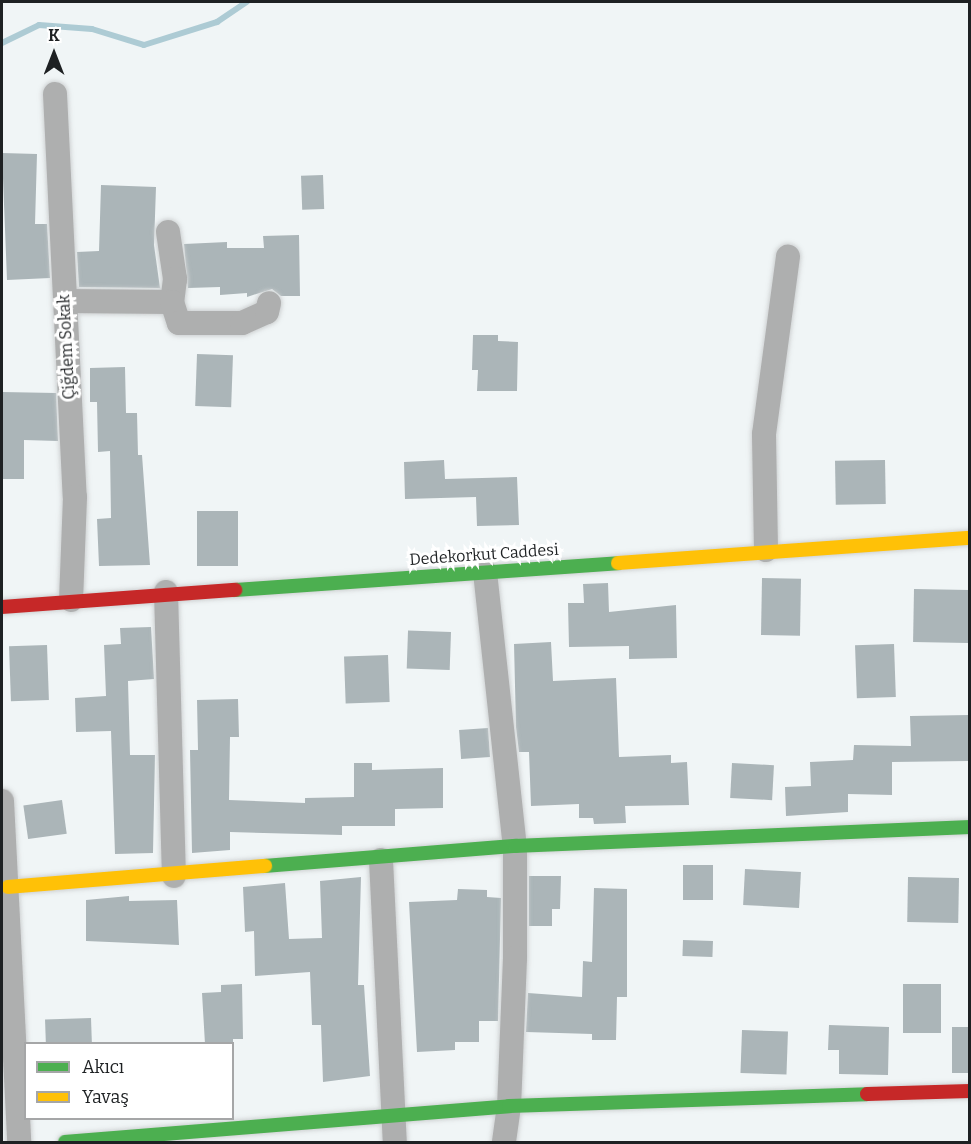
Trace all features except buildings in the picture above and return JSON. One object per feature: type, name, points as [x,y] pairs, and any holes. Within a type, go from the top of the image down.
[{"type":"street","name":"Çiğdem Sokak","points":[[55,94],[75,497],[71,600]]},
{"type":"street","points":[[168,232],[175,279],[172,302],[178,323],[242,323],[267,312],[268,303]]},
{"type":"street","points":[[766,550],[764,434],[788,257]]},
{"type":"street","points":[[65,301],[172,302]]},
{"type":"street","name":"Dedekorkut Caddesi","points":[[2,607],[166,592],[969,538]]},
{"type":"street","points":[[485,572],[515,846],[509,1106],[504,1143]]},
{"type":"street","points":[[166,592],[174,876]]},
{"type":"street","points":[[2,801],[20,1143]]},
{"type":"street","points":[[8,887],[381,860],[515,846],[969,827]]},
{"type":"street","points":[[381,860],[395,1143]]},
{"type":"street","points":[[65,1143],[182,1138],[509,1106],[969,1091]]},
{"type":"waterway","points":[[2,43],[39,25],[92,29],[144,45],[217,22],[247,2]]},
{"type":"traffic: fast","points":[[235,590],[618,563]]},
{"type":"traffic: fast","points":[[265,866],[515,846],[970,827]]},
{"type":"traffic: fast","points":[[65,1142],[509,1106],[867,1094]]},
{"type":"traffic: slow","points":[[618,563],[970,538]]},
{"type":"traffic: slow","points":[[8,887],[265,866]]},
{"type":"traffic: jam","points":[[2,607],[235,590]]},
{"type":"traffic: jam","points":[[867,1094],[970,1091]]}]
